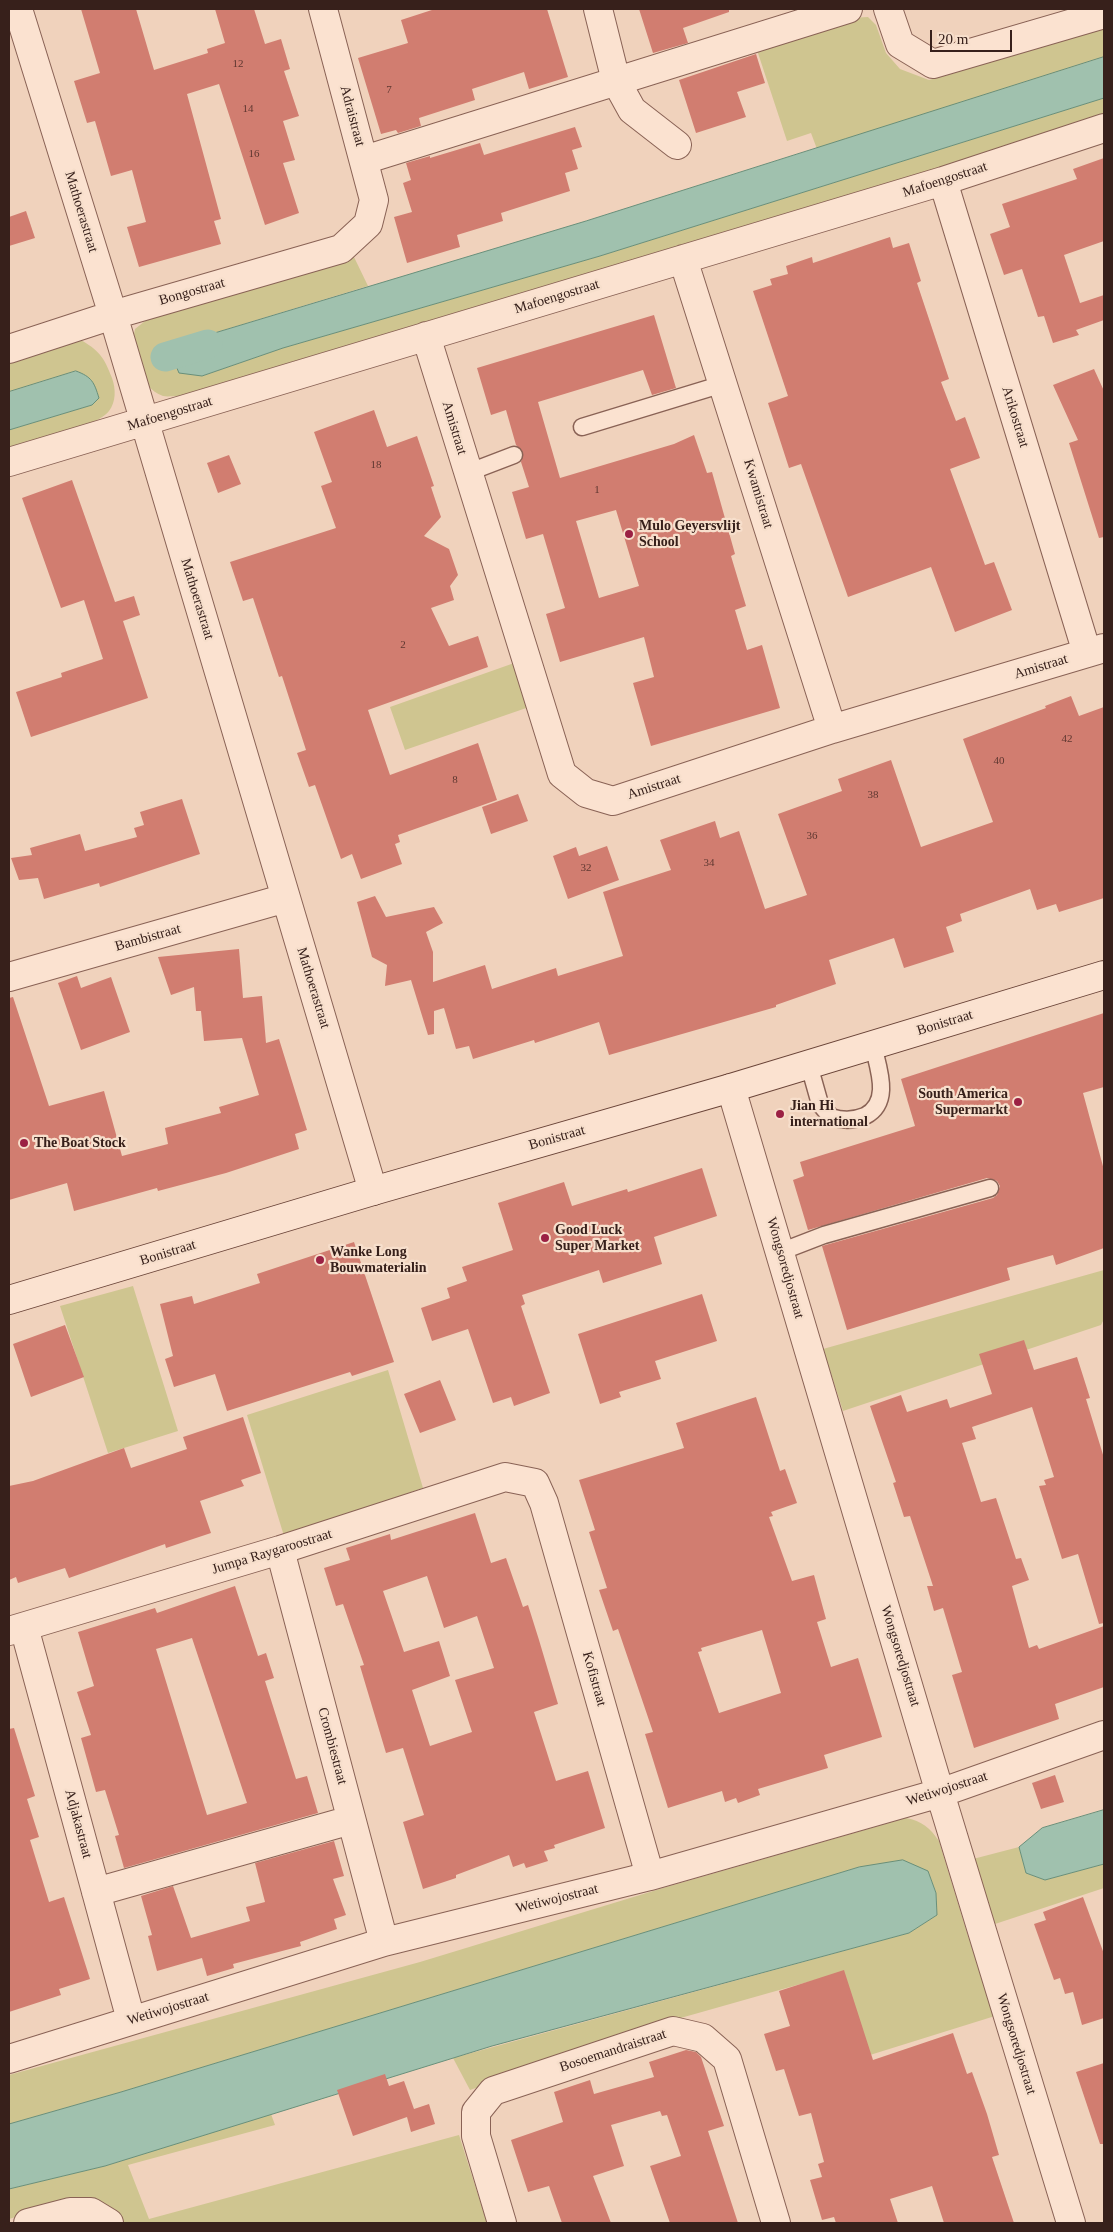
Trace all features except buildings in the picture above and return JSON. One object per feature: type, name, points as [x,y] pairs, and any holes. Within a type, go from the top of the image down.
[{"type":"street","name":"Mathoerastraat","points":[[18,9],[113,315],[373,1191]]},
{"type":"street","name":"Adraistraat","points":[[322,9],[374,200],[368,224]]},
{"type":"street","points":[[598,9],[616,81],[632,110],[677,144]]},
{"type":"street","points":[[364,160],[848,9]]},
{"type":"street","points":[[888,9],[900,44],[932,64],[1104,14]]},
{"type":"street","name":"Mafoengostraat","points":[[9,462],[943,181],[1104,128]]},
{"type":"street","name":"Arikostraat","points":[[943,181],[1096,651]]},
{"type":"street","name":"Bongostraat","points":[[9,349],[113,315],[341,249],[368,224]]},
{"type":"street","name":"Kwamistraat","points":[[684,259],[832,729]]},
{"type":"street","name":"Amistraat","points":[[426,336],[562,774],[586,793],[613,801],[832,729],[1096,651]]},
{"type":"street","name":"Bambistraat","points":[[9,977],[286,898]]},
{"type":"street","name":"Bonistraat","points":[[9,1300],[373,1191],[732,1088],[1104,975]]},
{"type":"street","name":"Wongsoredjostraat","points":[[732,1088],[940,1793],[1071,2223]]},
{"type":"street","name":"Jumpa Raygaroostraat","points":[[16,1629],[280,1550],[506,1477],[535,1483]]},
{"type":"street","name":"Kofistraat","points":[[535,1483],[544,1503],[650,1876]]},
{"type":"street","name":"Crombiestraat","points":[[280,1550],[384,1942]]},
{"type":"street","name":"Adjakastraat","points":[[16,1629],[96,1892],[131,2020]]},
{"type":"street","name":"Wetiwojostraat","points":[[9,2059],[384,1942],[650,1876],[940,1793],[1104,1735]]},
{"type":"street","points":[[96,1892],[351,1820]]},
{"type":"street","name":"Bosoemandraistraat","points":[[502,2223],[476,2136],[476,2112],[493,2091],[673,2031],[703,2038],[727,2059],[776,2223]]},
{"type":"street","points":[[28,2223],[70,2212],[91,2212],[109,2223]]},
{"type":"lane","points":[[582,427],[723,384]]},
{"type":"lane","points":[[467,472],[514,455]]},
{"type":"lane","points":[[809,1065],[820,1104],[831,1117],[850,1120],[863,1117],[877,1106],[882,1096],[873,1045]]},
{"type":"lane","points":[[780,1252],[824,1235],[990,1188]]},
{"type":"shaded area","points":[[868,17],[876,25],[886,53],[900,69],[929,80],[1104,27],[1104,57],[817,149],[811,133],[787,141],[756,47],[851,18]]},
{"type":"shaded area","points":[[1104,57],[1104,98],[600,256],[283,348],[202,376],[179,373],[168,347],[586,221]]},
{"type":"shaded area","points":[[1104,98],[1104,118],[179,396],[163,396],[147,385],[135,357],[135,329],[145,321],[354,257],[368,286],[168,347],[202,376],[283,348],[600,256]]},
{"type":"shaded area","points":[[79,339],[100,355],[112,378],[115,395],[109,411],[102,417],[78,428],[9,449],[9,430],[92,405],[76,371],[9,392],[9,359]]},
{"type":"shaded area","points":[[76,371],[89,378],[94,384],[99,398],[92,405],[9,430],[9,392]]},
{"type":"shaded area","points":[[517,662],[532,706],[405,750],[390,707]]},
{"type":"shaded area","points":[[1104,1270],[1104,1319],[1101,1325],[843,1411],[823,1349]]},
{"type":"shaded area","points":[[133,1286],[178,1431],[108,1453],[60,1306]]},
{"type":"shaded area","points":[[388,1370],[423,1488],[284,1536],[247,1415]]},
{"type":"shaded area","points":[[1104,1810],[1104,1864],[1045,1880],[1026,1873],[1019,1847],[1042,1828]]},
{"type":"shaded area","points":[[906,1818],[917,1821],[925,1826],[939,1841],[995,2016],[870,2055],[843,1972],[670,2021],[470,2090],[453,2058],[909,1933],[937,1915],[936,1893],[928,1871],[859,1867],[121,2092],[9,2124],[9,2075],[420,1962],[663,1888]]},
{"type":"shaded area","points":[[1019,1847],[1026,1873],[1045,1880],[1104,1864],[1104,1888],[995,1924],[973,1859]]},
{"type":"shaded area","points":[[903,1860],[928,1871],[936,1893],[937,1915],[909,1933],[492,2046],[105,2166],[9,2189],[9,2124],[121,2092],[859,1867]]},
{"type":"shaded area","points":[[271,2114],[275,2125],[128,2165],[149,2219],[459,2135],[487,2223],[120,2223],[66,2202],[9,2219],[9,2189],[105,2166]]},
{"type":"waterway","points":[[165,357],[208,344]]},
{"type":"place","name":"Mulo Geyersvlijt School","points":[[629,534]]},
{"type":"place","name":"South America Supermarkt","points":[[1018,1102]]},
{"type":"place","name":"Jian Hi international","points":[[780,1114]]},
{"type":"place","name":"The Boat Stock","points":[[24,1143]]},
{"type":"place","name":"Good Luck Super Market","points":[[545,1238]]},
{"type":"place","name":"Wanke Long Bouwmaterialin","points":[[320,1260]]}]
